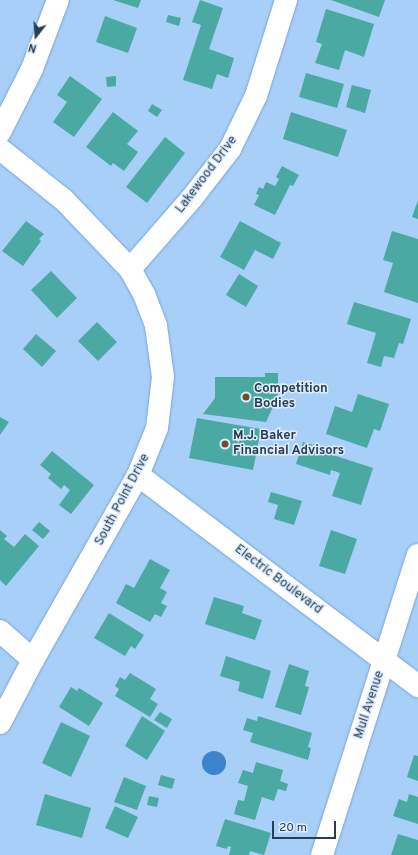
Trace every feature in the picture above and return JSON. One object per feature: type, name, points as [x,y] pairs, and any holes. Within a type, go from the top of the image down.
[{"type":"street","points":[[0,132],[32,69],[58,0]]},
{"type":"street","name":"Lakewood Drive","points":[[130,269],[192,198],[230,149],[256,96],[286,0]]},
{"type":"street","name":"South Point Drive","points":[[0,149],[64,200],[130,269],[144,294],[156,326],[163,377],[157,428],[138,475],[33,660],[0,724]]},
{"type":"street","name":"Electric Boulevard","points":[[138,475],[418,686]]},
{"type":"street","name":"Mull Avenue","points":[[322,855],[418,555]]},
{"type":"street","points":[[0,631],[33,660]]},
{"type":"water","points":[[214,751],[222,755],[226,763],[222,771],[214,775],[206,771],[202,763],[206,755]]},
{"type":"building","points":[[113,0],[141,0],[138,8]]},
{"type":"building","points":[[200,0],[223,8],[209,49],[234,58],[228,78],[217,74],[212,89],[183,80],[201,25],[192,22]]},
{"type":"building","points":[[331,0],[385,0],[379,17]]},
{"type":"building","points":[[326,9],[374,24],[364,57],[345,50],[339,70],[315,63],[322,44],[316,42]]},
{"type":"building","points":[[168,15],[181,18],[179,26],[166,22]]},
{"type":"building","points":[[105,16],[137,28],[128,53],[96,42]]},
{"type":"building","points":[[306,73],[344,84],[337,108],[299,97]]},
{"type":"building","points":[[70,76],[102,99],[74,137],[53,122],[67,102],[57,95]]},
{"type":"building","points":[[116,76],[116,86],[107,87],[106,77]]},
{"type":"building","points":[[352,85],[371,90],[365,113],[346,107]]},
{"type":"building","points":[[152,104],[162,110],[157,117],[148,111]]},
{"type":"building","points":[[113,112],[138,131],[127,144],[138,152],[124,171],[113,163],[111,166],[86,147]]},
{"type":"building","points":[[291,112],[347,130],[338,157],[283,139]]},
{"type":"building","points":[[165,137],[185,153],[147,203],[126,187]]},
{"type":"building","points":[[282,166],[299,175],[293,186],[290,185],[275,215],[254,205],[259,195],[256,194],[259,187],[263,189],[266,182],[275,186],[279,179],[276,177]]},
{"type":"building","points":[[418,200],[418,219],[412,217]]},
{"type":"building","points":[[26,221],[44,234],[39,239],[41,241],[23,266],[2,251]]},
{"type":"building","points":[[240,221],[281,243],[273,259],[255,250],[244,270],[220,257]]},
{"type":"building","points":[[392,231],[418,239],[418,303],[384,292],[393,263],[383,260]]},
{"type":"building","points":[[51,271],[77,298],[57,318],[31,290]]},
{"type":"building","points":[[239,274],[258,286],[246,307],[226,295]]},
{"type":"building","points":[[354,302],[411,319],[403,344],[399,343],[394,358],[384,356],[381,367],[367,363],[376,333],[347,324]]},
{"type":"building","points":[[97,322],[117,342],[98,361],[78,341]]},
{"type":"building","points":[[36,334],[56,351],[42,367],[23,349]]},
{"type":"building","name":"Competition Bodies","points":[[265,373],[278,373],[278,396],[266,422],[203,414],[215,398],[215,377],[265,377]]},
{"type":"building","points":[[358,394],[389,404],[380,431],[374,429],[367,448],[326,434],[335,406],[352,412]]},
{"type":"building","points":[[0,417],[9,422],[0,435]]},
{"type":"building","name":"M.J. Baker Financial Advisors","points":[[197,418],[261,429],[253,470],[189,458]]},
{"type":"building","points":[[303,442],[337,452],[336,456],[373,468],[361,505],[332,496],[340,473],[331,470],[330,475],[296,464]]},
{"type":"building","points":[[52,451],[94,485],[71,514],[59,505],[70,490],[64,485],[61,489],[48,478],[51,474],[40,465]]},
{"type":"building","points":[[271,492],[302,501],[294,525],[274,519],[278,505],[268,502]]},
{"type":"building","points":[[39,522],[50,531],[43,539],[32,530]]},
{"type":"building","points":[[0,530],[7,536],[4,539],[14,547],[25,534],[39,546],[6,586],[0,580]]},
{"type":"building","points":[[331,530],[357,539],[345,574],[319,566]]},
{"type":"building","points":[[150,559],[170,570],[160,588],[167,592],[161,603],[167,606],[161,617],[155,614],[150,622],[116,603],[126,584],[134,588]]},
{"type":"building","points":[[214,597],[244,606],[242,613],[262,620],[255,640],[205,624]]},
{"type":"building","points":[[109,613],[144,635],[135,649],[131,646],[125,656],[94,638]]},
{"type":"building","points":[[226,656],[271,671],[263,699],[238,691],[240,682],[220,676]]},
{"type":"building","points":[[289,664],[309,671],[305,686],[309,687],[301,715],[275,707]]},
{"type":"building","points":[[130,673],[156,689],[150,699],[158,704],[150,717],[115,696],[119,689],[115,686],[120,677],[125,680]]},
{"type":"building","points":[[71,687],[77,691],[79,688],[103,703],[89,726],[59,707]]},
{"type":"building","points":[[160,712],[172,719],[167,728],[154,720]]},
{"type":"building","points":[[142,716],[165,731],[147,760],[125,746]]},
{"type":"building","points":[[258,716],[312,733],[308,747],[311,748],[308,760],[250,742],[253,733],[243,730],[247,718],[257,721]]},
{"type":"building","points":[[61,722],[90,736],[71,777],[42,763]]},
{"type":"building","points":[[414,755],[418,756],[418,781],[407,777]]},
{"type":"building","points":[[256,762],[283,770],[280,781],[288,784],[286,791],[278,789],[274,801],[262,797],[255,820],[234,814],[238,800],[244,801],[248,786],[238,783],[243,770],[253,773]]},
{"type":"building","points":[[161,775],[175,779],[172,789],[158,785]]},
{"type":"building","points":[[124,777],[146,786],[137,810],[114,802]]},
{"type":"building","points":[[45,794],[91,808],[82,838],[36,825]]},
{"type":"building","points":[[409,794],[418,797],[418,824],[393,816],[399,799],[407,802]]},
{"type":"building","points":[[149,796],[159,798],[157,807],[147,805]]},
{"type":"building","points":[[115,806],[138,817],[128,838],[105,828]]},
{"type":"building","points":[[225,819],[271,833],[264,855],[250,851],[249,855],[229,855],[231,847],[228,846],[227,849],[216,846]]},
{"type":"building","points":[[398,834],[418,840],[418,855],[391,855]]},
{"type":"place","name":"Competition Bodies","points":[[246,397]]},
{"type":"place","name":"M.J. Baker Financial Advisors","points":[[225,444]]}]
